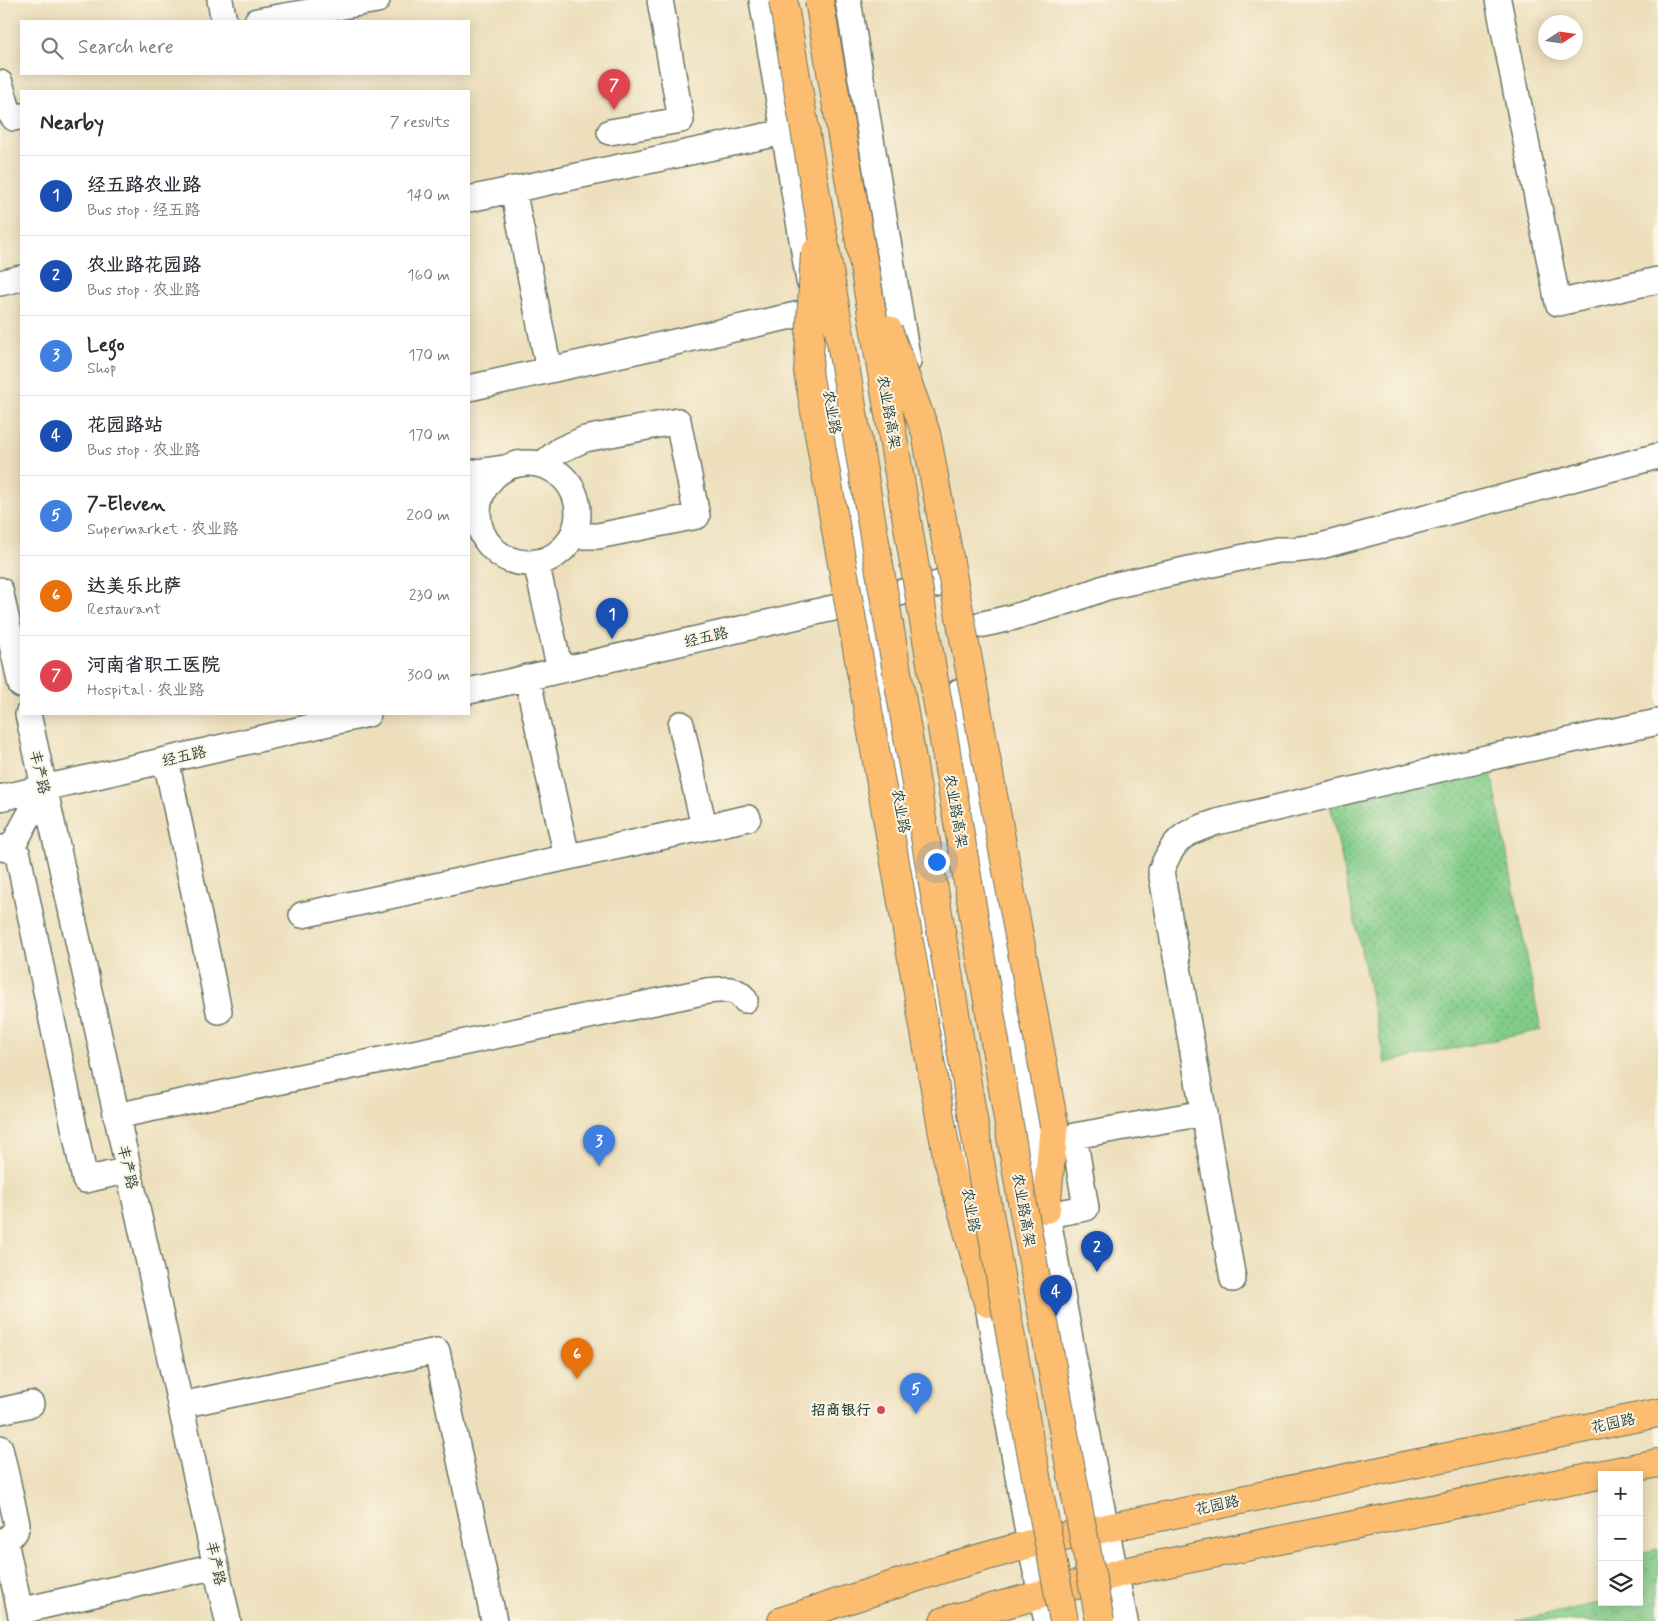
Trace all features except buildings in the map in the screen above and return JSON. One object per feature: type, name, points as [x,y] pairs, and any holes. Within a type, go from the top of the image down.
[{"type":"main road","points":[[783,0],[986,1196],[1029,1440],[1064,1621]]},
{"type":"main road","name":"农业路高架","points":[[819,0],[1020,1190],[1100,1621]]},
{"type":"main road","points":[[818,204],[808,372],[947,1156],[988,1303]]},
{"type":"main road","points":[[864,266],[926,433],[1054,1125],[1046,1212]]},
{"type":"main road","name":"花园路","points":[[782,1621],[952,1566],[1030,1544],[1658,1413]]},
{"type":"main road","points":[[944,1621],[1116,1574],[1658,1463]]},
{"type":"street","points":[[220,0],[224,20]]},
{"type":"street","points":[[263,20],[377,0]]},
{"type":"street","points":[[610,132],[681,120],[660,0]]},
{"type":"street","name":"农业路","points":[[762,0],[814,311],[1030,1544],[1047,1621]]},
{"type":"street","points":[[848,0],[1030,1123],[1125,1621]]},
{"type":"street","points":[[1498,0],[1558,304],[1658,280]]},
{"type":"street","points":[[0,83],[8,110],[14,118],[20,116]]},
{"type":"street","points":[[470,199],[784,132]]},
{"type":"street","points":[[513,190],[549,370]]},
{"type":"street","points":[[0,283],[20,278]]},
{"type":"street","points":[[470,388],[814,311]]},
{"type":"street","points":[[541,464],[560,450],[584,439],[678,421],[697,516],[598,536],[572,536]]},
{"type":"street","points":[[962,630],[1068,601],[1107,587],[1277,550],[1317,547],[1658,456]]},
{"type":"street","points":[[470,473],[529,463],[541,464],[562,476],[570,485],[575,496],[578,508],[577,520],[572,536],[562,550],[553,556],[536,562],[521,562],[510,560],[490,546],[481,529],[478,510],[480,498],[490,481],[504,468]]},
{"type":"street","points":[[536,562],[560,670]]},
{"type":"street","name":"经五路","points":[[470,691],[943,583]]},
{"type":"street","points":[[0,590],[20,681]]},
{"type":"street","points":[[527,677],[567,857]]},
{"type":"street","name":"丰产路","points":[[28,715],[228,1621]]},
{"type":"street","name":"经五路","points":[[0,798],[364,715]]},
{"type":"street","points":[[1233,1279],[1161,871],[1168,853],[1177,840],[1217,822],[1486,758],[1658,722]]},
{"type":"street","points":[[681,724],[704,827]]},
{"type":"street","points":[[166,760],[219,1011]]},
{"type":"street","points":[[44,788],[6,848],[18,855],[85,1180],[129,1170]]},
{"type":"street","points":[[302,915],[748,818]]},
{"type":"street","points":[[116,1116],[707,991],[732,989],[741,994],[745,1000]]},
{"type":"street","points":[[1046,1212],[1086,1208],[1074,1136],[1204,1113]]},
{"type":"street","points":[[181,1405],[437,1351],[494,1621]]},
{"type":"street","points":[[0,1411],[30,1404]]},
{"type":"street","points":[[0,1448],[16,1524],[15,1532],[3,1542],[21,1616],[216,1566]]},
{"type":"green space","points":[[1491,771],[1541,1030],[1385,1063],[1330,804]]},
{"type":"green space","points":[[1658,1549],[1658,1621],[1515,1621],[1598,1603],[1598,1606],[1643,1606],[1643,1552]]},
{"type":"place","name":"河南省职工医院","points":[[614,110]]},
{"type":"place","name":"经五路农业路","points":[[612,639]]},
{"type":"place","name":"Lego","points":[[599,1166]]},
{"type":"place","name":"农业路花园路","points":[[1097,1272]]},
{"type":"place","name":"花园路站","points":[[1056,1316]]},
{"type":"place","name":"达美乐比萨","points":[[577,1379]]},
{"type":"place","name":"招商银行","points":[[881,1410]]},
{"type":"place","name":"7-Eleven","points":[[916,1414]]}]
